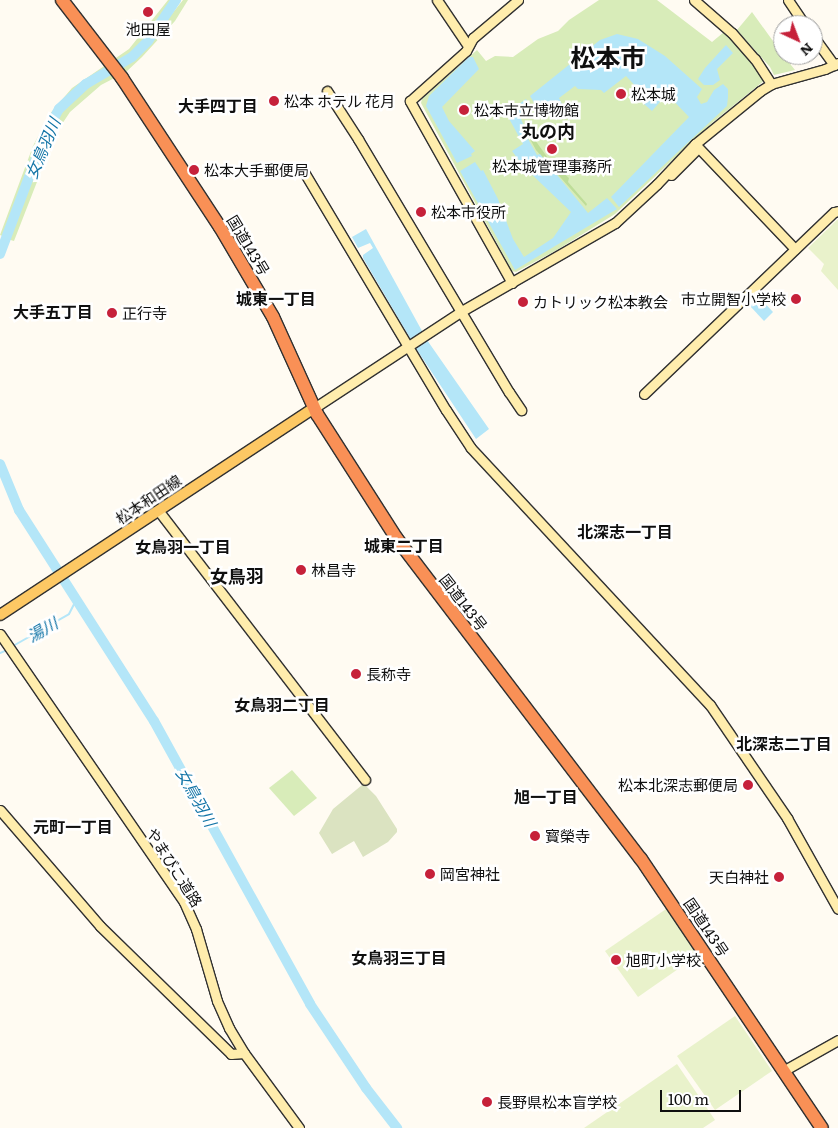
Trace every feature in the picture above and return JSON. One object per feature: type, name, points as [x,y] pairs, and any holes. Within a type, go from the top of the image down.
[{"type":"highway","name":"国道143号","points":[[62,0],[120,76],[220,227],[260,296],[314,408],[402,546],[641,859],[822,1128]]},
{"type":"main road","name":"松本和田線","points":[[0,615],[314,408]]},
{"type":"street","points":[[437,0],[468,46]]},
{"type":"street","points":[[468,46],[473,38],[518,0]]},
{"type":"street","points":[[512,283],[410,101],[468,46],[526,0]]},
{"type":"street","points":[[694,0],[732,33],[755,59],[771,84]]},
{"type":"street","points":[[788,0],[798,15]]},
{"type":"street","points":[[314,408],[424,334],[608,228],[696,146],[760,91],[771,84],[836,64],[823,48]]},
{"type":"street","points":[[326,91],[358,139],[460,312],[521,410]]},
{"type":"street","points":[[696,146],[795,249]]},
{"type":"street","points":[[304,172],[410,344],[471,448],[710,705],[787,818],[838,909]]},
{"type":"street","points":[[644,394],[838,210]]},
{"type":"street","points":[[158,510],[365,780]]},
{"type":"street","name":"やまびこ道路","points":[[0,634],[184,902],[196,929],[221,1012],[244,1053],[299,1128]]},
{"type":"street","points":[[0,810],[100,926],[231,1054],[244,1053]]},
{"type":"street","points":[[783,1071],[838,1040]]},
{"type":"green space","points":[[168,0],[174,0],[146,40],[131,55],[86,82],[57,108],[42,141],[5,237],[0,235],[33,146],[49,115],[72,88],[129,49]]},
{"type":"green space","points":[[183,0],[188,0],[175,21],[142,57],[126,72],[101,85],[70,112],[56,133],[14,241],[7,239],[52,122],[63,106],[87,85],[118,70],[140,54]]},
{"type":"green space","points":[[599,0],[657,0],[712,42],[724,32],[763,74],[765,80],[713,122],[615,214],[557,250],[516,272],[512,271],[421,103],[422,99],[477,50],[486,61],[495,56],[513,57],[538,39],[558,31],[569,20]]},
{"type":"green space","points":[[752,12],[773,41],[773,65],[791,65],[795,70],[774,75],[770,67],[737,30]]},
{"type":"green space","points":[[534,136],[550,161],[569,178],[568,182],[587,204],[586,206],[536,150],[530,139]]},
{"type":"green space","points":[[838,219],[838,290],[821,271],[824,264],[808,248]]},
{"type":"green space","points":[[292,770],[317,798],[294,816],[269,788]]},
{"type":"green space","points":[[362,785],[365,785],[376,796],[397,829],[397,832],[388,842],[363,857],[354,841],[332,854],[319,833],[333,809]]},
{"type":"green space","points":[[669,907],[701,953],[638,997],[605,951]]},
{"type":"green space","points":[[735,1016],[772,1071],[715,1110],[677,1056]]},
{"type":"green space","points":[[677,1064],[715,1120],[703,1128],[584,1128]]},
{"type":"water","points":[[617,34],[638,39],[665,56],[702,89],[697,97],[701,104],[707,102],[714,90],[723,84],[728,89],[727,106],[619,207],[611,197],[689,117],[667,94],[652,111],[644,104],[646,101],[639,94],[641,92],[626,76],[604,93],[601,90],[578,89],[575,86],[559,98],[563,106],[549,114],[542,102],[536,106],[530,96],[600,40]]},
{"type":"water","points":[[726,45],[733,53],[717,69],[720,80],[713,85],[704,85],[698,79],[705,68]]},
{"type":"water","points":[[469,57],[473,57],[479,69],[442,107],[449,121],[475,151],[471,154],[472,156],[457,163],[426,106],[429,96]]},
{"type":"water","points":[[526,99],[532,108],[520,117],[524,126],[522,128],[537,155],[540,154],[588,213],[607,198],[617,209],[515,270],[460,171],[475,162],[481,171],[483,170],[498,199],[513,239],[524,257],[553,238],[571,212],[524,167],[512,151],[523,144],[506,113]]},
{"type":"water","points":[[366,229],[427,340],[489,429],[476,439],[417,350],[363,258],[363,255],[373,248],[370,243],[358,248],[352,237]]},
{"type":"water","points":[[759,297],[773,312],[764,321],[750,306]]},
{"type":"waterway","name":"女鳥羽川","points":[[0,254],[44,137],[59,109],[86,84],[132,57],[148,41],[176,0]]},
{"type":"waterway","name":"女鳥羽川","points":[[0,464],[19,510],[154,721],[310,1004],[366,1088],[397,1128]]},
{"type":"waterway","name":"湯川","points":[[13,646],[69,614],[77,598]]},
{"type":"waterway","name":"湯川","points":[[0,653],[7,650]]},
{"type":"place","name":"池田屋","points":[[148,12]]},
{"type":"place","name":"松本城","points":[[621,94]]},
{"type":"place","name":"松本 ホテル 花月","points":[[274,101]]},
{"type":"place","name":"松本市立博物館","points":[[464,110]]},
{"type":"place","name":"松本城管理事務所","points":[[552,149]]},
{"type":"place","name":"松本大手郵便局","points":[[194,170]]},
{"type":"place","name":"松本市役所","points":[[421,212]]},
{"type":"place","name":"市立開智小学校","points":[[796,299]]},
{"type":"place","name":"カトリック松本教会","points":[[523,302]]},
{"type":"place","name":"正行寺","points":[[112,313]]},
{"type":"place","name":"林昌寺","points":[[301,570]]},
{"type":"place","name":"長称寺","points":[[356,674]]},
{"type":"place","name":"松本北深志郵便局","points":[[748,785]]},
{"type":"place","name":"寳榮寺","points":[[535,836]]},
{"type":"place","name":"岡宮神社","points":[[430,874]]},
{"type":"place","name":"天白神社","points":[[779,877]]},
{"type":"place","name":"旭町小学校","points":[[616,960]]},
{"type":"place","name":"長野県松本盲学校","points":[[487,1102]]},
{"type":"district","name":"松本市","points":[[608,57]]},
{"type":"district","name":"大手四丁目","points":[[218,105]]},
{"type":"district","name":"丸の内","points":[[548,131]]},
{"type":"district","name":"城東一丁目","points":[[276,298]]},
{"type":"district","name":"大手五丁目","points":[[53,311]]},
{"type":"district","name":"北深志一丁目","points":[[625,531]]},
{"type":"district","name":"城東二丁目","points":[[404,545]]},
{"type":"district","name":"女鳥羽一丁目","points":[[183,546]]},
{"type":"district","name":"女鳥羽","points":[[237,576]]},
{"type":"district","name":"女鳥羽二丁目","points":[[282,704]]},
{"type":"district","name":"北深志二丁目","points":[[784,743]]},
{"type":"district","name":"旭一丁目","points":[[546,796]]},
{"type":"district","name":"元町一丁目","points":[[73,826]]},
{"type":"district","name":"女鳥羽三丁目","points":[[399,957]]}]
